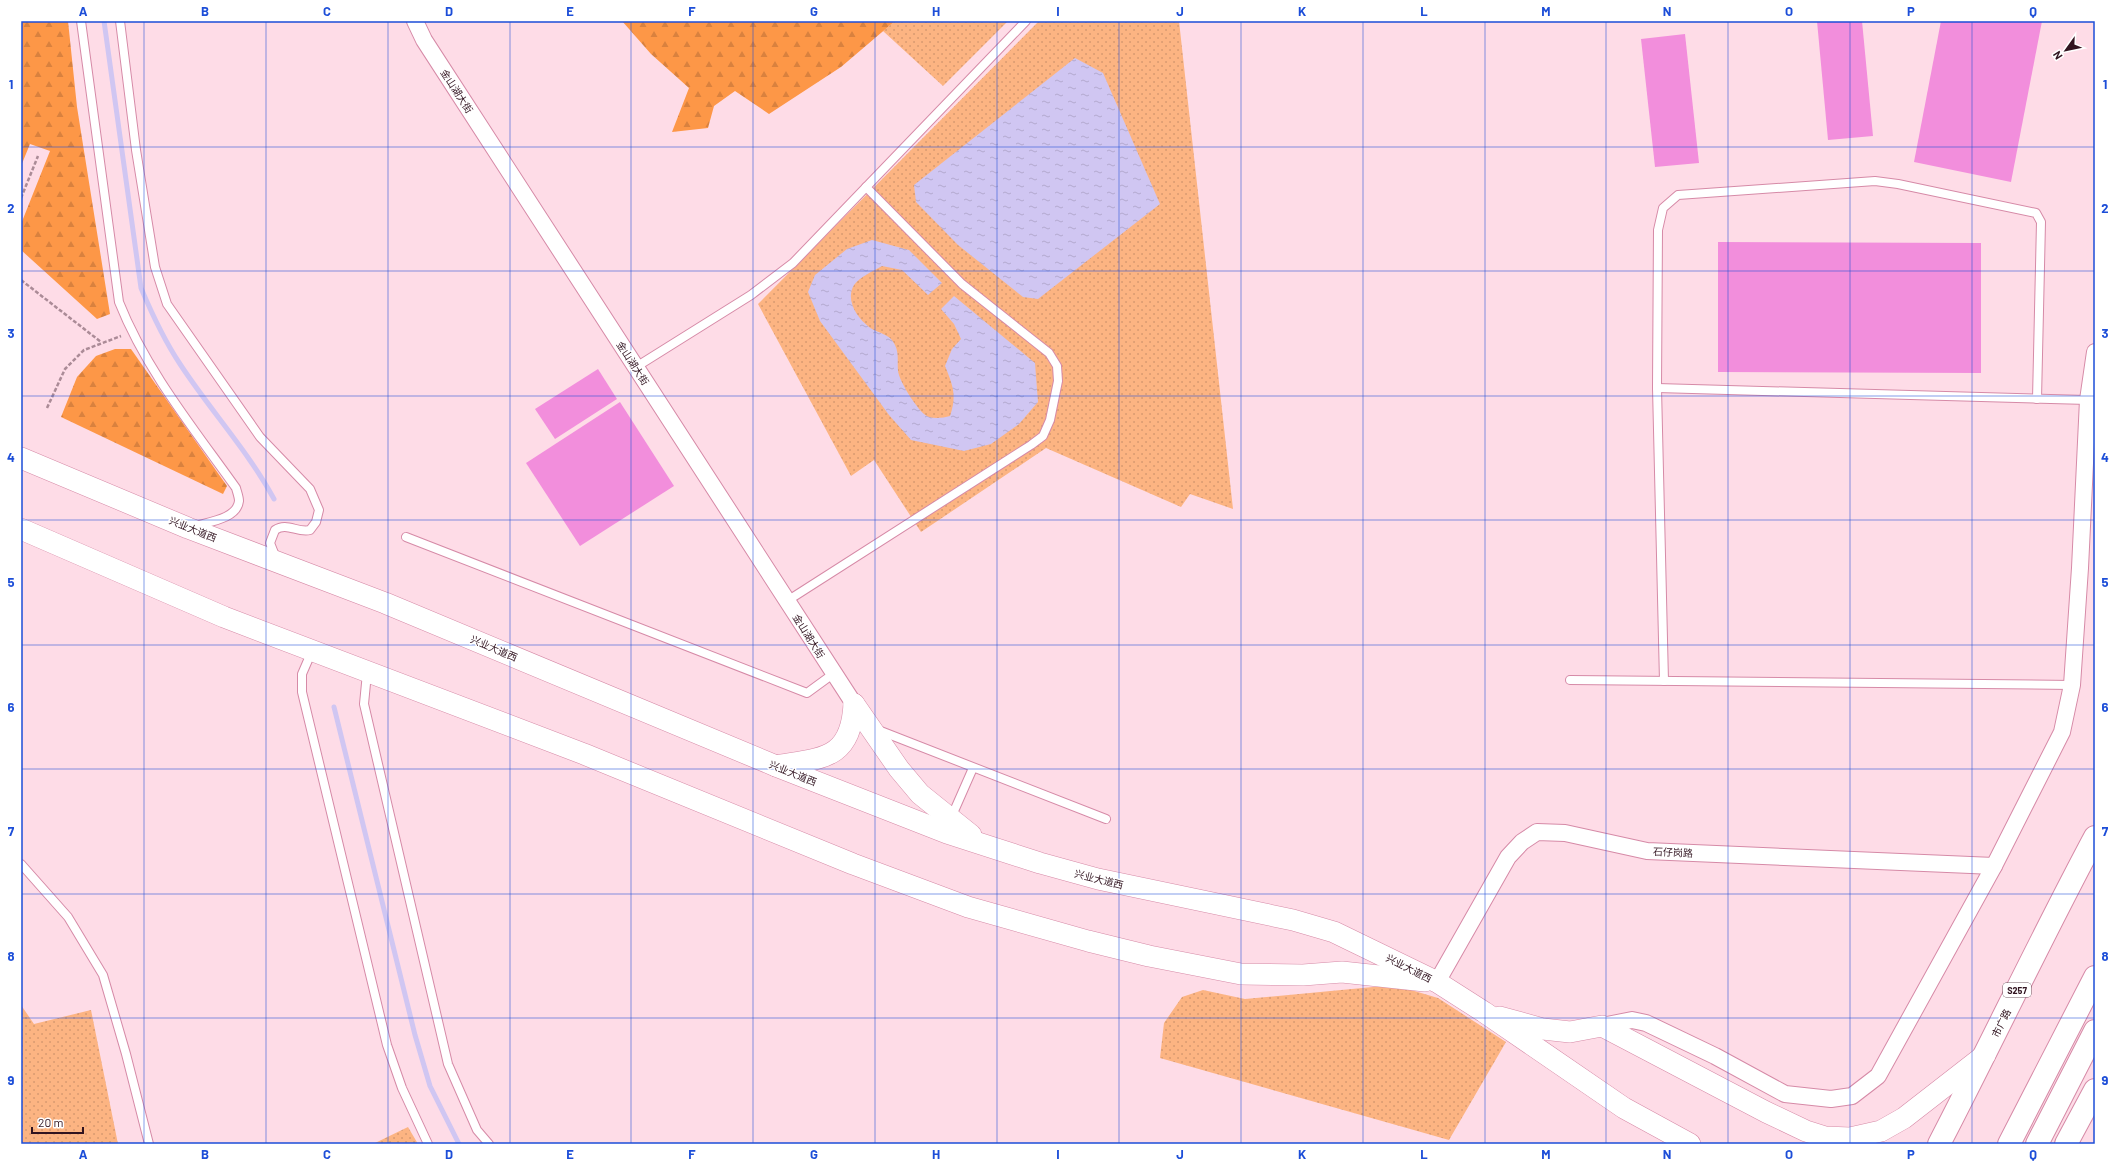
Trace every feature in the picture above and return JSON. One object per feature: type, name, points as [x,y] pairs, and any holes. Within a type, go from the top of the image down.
[{"type":"main road","name":"市广路","points":[[1939,1144],[1986,1055],[2050,922],[2095,837]]},
{"type":"main road","points":[[2009,1144],[2095,977]]},
{"type":"main road","points":[[2037,1144],[2095,1031]]},
{"type":"main road","points":[[2066,1144],[2095,1090]]},
{"type":"street","name":"金山湖大街","points":[[415,21],[424,40],[833,674],[854,704]]},
{"type":"street","points":[[1484,1012],[1543,1029],[1570,1032],[1632,1020],[1646,1023],[1702,1049],[1786,1094],[1831,1099],[1852,1096],[1878,1076],[1994,866],[2062,732],[2072,685],[2080,568],[2088,400],[2095,352]]},
{"type":"street","name":"兴业大道西","points":[[21,458],[188,528],[392,606],[895,814],[1007,852],[1098,879],[1294,920],[1328,930],[1437,982]]},
{"type":"street","name":"兴业大道西","points":[[21,529],[224,617],[584,754],[853,864],[968,907],[1038,928],[1149,956],[1241,974],[1303,975],[1342,972],[1437,982]]},
{"type":"street","points":[[776,766],[822,758],[835,750],[847,739],[853,724],[854,704]]},
{"type":"street","points":[[854,704],[899,769],[920,794],[967,833],[1007,852]]},
{"type":"street","name":"石仔岗路","points":[[1437,982],[1508,857],[1522,842],[1537,832],[1565,833],[1647,851],[1994,866]]},
{"type":"street","points":[[1437,982],[1484,1012],[1624,1108],[1690,1144]]},
{"type":"street","points":[[1602,1026],[1766,1112],[1806,1131],[1825,1137],[1850,1138],[1881,1131],[1904,1118],[1986,1055]]},
{"type":"lane","points":[[81,21],[119,302],[131,333],[155,372],[236,488],[239,501],[234,510],[228,516],[188,528]]},
{"type":"lane","points":[[120,21],[136,150],[154,260],[167,304],[260,437],[310,489],[318,510],[316,522],[310,530],[302,532],[284,526],[275,530],[270,543],[277,563]]},
{"type":"lane","points":[[636,367],[751,295],[793,263],[1026,21]]},
{"type":"lane","points":[[1664,681],[1657,388],[1658,230],[1663,208],[1678,196],[1875,181],[1898,184],[2036,213],[2041,222],[2037,399]]},
{"type":"lane","points":[[787,601],[1031,446],[1043,436],[1050,420],[1058,381],[1057,366],[1049,353],[962,284],[866,188]]},
{"type":"lane","points":[[1657,388],[2088,400]]},
{"type":"lane","points":[[406,537],[807,693],[833,674]]},
{"type":"lane","points":[[312,651],[302,674],[302,692],[387,1045],[402,1088],[428,1144]]},
{"type":"lane","points":[[368,672],[364,704],[448,1064],[477,1130],[489,1144]]},
{"type":"lane","points":[[1570,680],[2072,685]]},
{"type":"lane","points":[[870,727],[1106,819]]},
{"type":"lane","points":[[950,819],[973,768]]},
{"type":"lane","points":[[21,864],[68,917],[103,975],[126,1054],[149,1144]]},
{"type":"path","points":[[21,198],[38,156]]},
{"type":"path","points":[[21,280],[102,342]]},
{"type":"path","points":[[46,408],[65,368],[84,350],[102,342],[131,333]]},
{"type":"shaded area","points":[[895,21],[1008,21],[943,86],[883,31]]},
{"type":"shaded area","points":[[1039,21],[1179,21],[1233,509],[1190,494],[1181,507],[1046,448],[921,532],[874,460],[851,476],[758,304]]},
{"type":"shaded area","points":[[1394,985],[1438,998],[1506,1042],[1449,1140],[1160,1058],[1164,1023],[1182,997],[1203,990],[1245,999]]},
{"type":"shaded area","points":[[21,1005],[34,1024],[91,1010],[118,1144],[21,1144]]},
{"type":"shaded area","points":[[408,1127],[418,1144],[373,1144]]},
{"type":"green space","points":[[21,21],[68,21],[77,107],[110,314],[97,319],[21,250],[21,224],[50,151],[30,144],[21,166]]},
{"type":"green space","points":[[622,21],[895,21],[841,67],[769,114],[735,91],[714,106],[708,128],[672,132],[689,88],[651,54]]},
{"type":"green space","points":[[115,349],[131,349],[227,486],[223,494],[61,417],[77,377],[96,356]]},
{"type":"water","points":[[1075,58],[1103,73],[1160,204],[1038,299],[1023,297],[958,245],[916,202],[914,185]]},
{"type":"water","points":[[872,240],[909,250],[942,283],[928,295],[902,270],[882,266],[867,274],[854,285],[851,297],[854,308],[860,319],[872,329],[887,336],[893,341],[897,353],[898,372],[906,390],[924,414],[933,418],[950,416],[952,409],[954,396],[945,366],[952,349],[961,339],[954,324],[941,309],[954,296],[1035,363],[1038,402],[1019,424],[991,444],[964,451],[911,440],[889,415],[820,321],[808,292],[815,275],[847,249]]},
{"type":"building","points":[[1817,21],[1862,21],[1873,136],[1828,140]]},
{"type":"building","points":[[1941,21],[2042,21],[2011,182],[1914,162]]},
{"type":"building","points":[[1685,34],[1699,163],[1655,167],[1641,39]]},
{"type":"building","points":[[1718,242],[1981,243],[1981,373],[1718,372]]},
{"type":"building","points":[[598,369],[617,399],[555,439],[535,409]]},
{"type":"building","points":[[620,402],[674,486],[580,546],[526,463]]},
{"type":"waterway","points":[[104,21],[141,288],[149,307],[174,355],[253,464],[274,499]]},
{"type":"waterway","points":[[334,707],[415,1035],[430,1086],[459,1144]]}]
